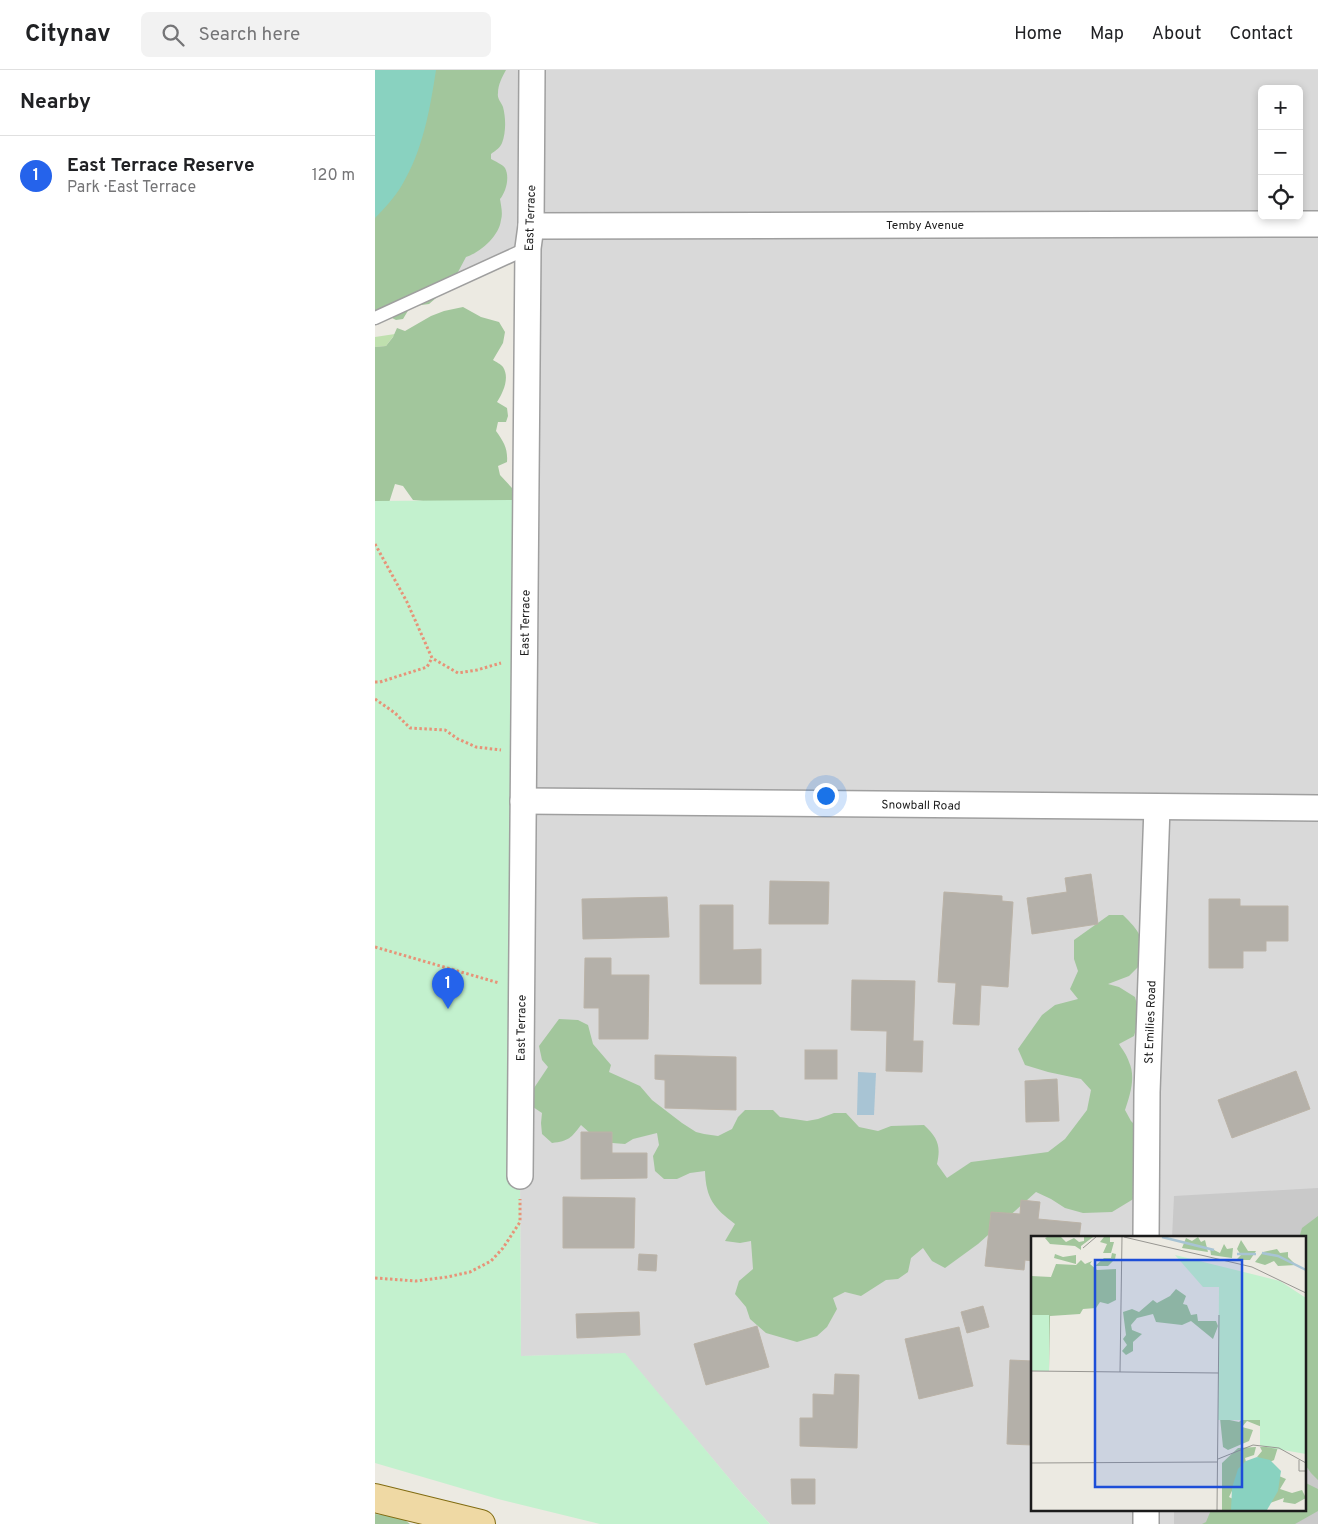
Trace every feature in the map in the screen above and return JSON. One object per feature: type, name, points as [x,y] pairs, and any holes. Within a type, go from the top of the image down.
[{"type":"main road","points":[[375,1498],[481,1524]]},
{"type":"street","name":"East Terrace","points":[[520,1176],[532,70]]},
{"type":"street","name":"Temby Avenue","points":[[530,237],[1318,224]]},
{"type":"street","name":"Snowball Road","points":[[523,801],[1318,808]]},
{"type":"street","name":"St Emilies Road","points":[[1146,1236],[1147,1092],[1157,807]]},
{"type":"lane","points":[[375,318],[530,237]]},
{"type":"path","points":[[375,544],[407,602],[432,658],[458,673],[477,670],[498,663],[525,663]]},
{"type":"path","points":[[375,682],[427,667],[432,658]]},
{"type":"path","points":[[375,699],[395,713],[409,728],[445,730],[458,739],[476,747],[524,752]]},
{"type":"path","points":[[375,947],[521,990]]},
{"type":"path","points":[[375,1278],[416,1280],[447,1277],[470,1272],[491,1261],[503,1248],[520,1222],[520,1176]]},
{"type":"shaded area","points":[[375,70],[1318,70],[1318,1524],[770,1524],[743,1495],[625,1354],[521,1356],[520,1176],[528,249],[379,317]]},
{"type":"shaded area","points":[[375,70],[436,70],[428,114],[415,158],[399,189],[375,218]]},
{"type":"shaded area","points":[[858,1072],[876,1073],[874,1115],[857,1115]]},
{"type":"shaded area","points":[[1318,1188],[1318,1524],[1174,1524],[1174,1512],[1306,1512],[1306,1236],[1172,1236],[1174,1196]]},
{"type":"green space","points":[[416,70],[506,70],[498,90],[499,99],[504,111],[504,135],[501,145],[491,154],[491,159],[505,168],[507,176],[506,188],[500,199],[502,217],[497,232],[488,243],[472,255],[466,257],[458,272],[429,304],[414,306],[409,309],[403,319],[396,320],[390,317],[375,325],[375,202]]},
{"type":"green space","points":[[463,307],[481,317],[499,322],[505,332],[503,343],[493,360],[502,366],[505,371],[505,385],[497,402],[507,408],[508,416],[506,422],[498,422],[496,431],[507,453],[507,462],[498,466],[500,475],[512,488],[514,510],[413,500],[403,486],[395,484],[387,509],[375,517],[375,347],[386,346],[397,328],[405,331],[431,316]]},
{"type":"green space","points":[[395,334],[386,346],[375,347],[375,337]]},
{"type":"green space","points":[[526,500],[520,1176],[521,1356],[625,1353],[743,1495],[770,1524],[600,1524],[498,1499],[375,1463],[375,501]]},
{"type":"green space","points":[[1109,915],[1123,915],[1129,921],[1137,930],[1144,953],[1144,961],[1129,976],[1108,984],[1119,987],[1135,997],[1140,1016],[1134,1036],[1119,1044],[1128,1059],[1132,1074],[1125,1110],[1131,1121],[1140,1130],[1140,1195],[1112,1212],[1083,1213],[1065,1208],[1036,1192],[978,1244],[945,1268],[932,1261],[923,1248],[911,1258],[908,1272],[898,1279],[886,1280],[861,1296],[845,1292],[833,1298],[837,1309],[827,1327],[817,1336],[797,1342],[766,1333],[750,1319],[746,1307],[735,1294],[739,1281],[753,1269],[751,1241],[740,1243],[725,1241],[735,1224],[717,1208],[709,1196],[705,1171],[690,1173],[677,1179],[664,1179],[655,1171],[653,1156],[659,1145],[657,1133],[633,1139],[625,1144],[600,1142],[581,1125],[569,1138],[552,1143],[542,1134],[542,1113],[530,1105],[532,1091],[548,1067],[542,1060],[539,1046],[559,1019],[578,1020],[588,1025],[593,1044],[611,1065],[609,1072],[640,1086],[652,1100],[696,1132],[718,1136],[732,1129],[738,1117],[745,1110],[773,1110],[780,1117],[807,1121],[834,1113],[846,1113],[859,1127],[878,1131],[891,1126],[924,1125],[935,1138],[939,1152],[937,1164],[947,1178],[971,1162],[1048,1152],[1065,1139],[1087,1110],[1091,1090],[1081,1079],[1025,1065],[1018,1049],[1042,1015],[1055,1005],[1078,999],[1070,989],[1078,971],[1074,959],[1074,940]]},
{"type":"green space","points":[[1318,1216],[1318,1480],[1306,1466],[1306,1236],[1300,1236],[1302,1228]]},
{"type":"green space","points":[[1306,1483],[1318,1489],[1318,1511],[1295,1524],[1202,1524],[1206,1522],[1210,1512],[1306,1512]]},
{"type":"green space","points":[[375,1514],[401,1517],[410,1524],[375,1524]]},
{"type":"building","points":[[1091,874],[1098,924],[1032,934],[1027,898],[1067,892],[1065,878]]},
{"type":"building","points":[[770,881],[829,882],[828,924],[769,924]]},
{"type":"building","points":[[944,892],[1002,896],[1002,901],[1013,902],[1008,987],[981,985],[979,1025],[953,1024],[956,983],[938,982]]},
{"type":"building","points":[[667,897],[669,937],[583,939],[582,899]]},
{"type":"building","points":[[1209,899],[1240,899],[1240,906],[1288,906],[1288,941],[1266,941],[1266,951],[1243,951],[1243,968],[1209,968]]},
{"type":"building","points":[[700,905],[733,905],[733,950],[761,949],[761,984],[700,984]]},
{"type":"building","points":[[585,958],[611,958],[611,975],[649,975],[648,1039],[599,1039],[599,1008],[584,1008]]},
{"type":"building","points":[[852,980],[915,981],[913,1041],[923,1041],[922,1072],[886,1071],[887,1031],[851,1030]]},
{"type":"building","points":[[805,1050],[837,1050],[837,1079],[805,1079]]},
{"type":"building","points":[[655,1055],[736,1057],[736,1110],[665,1108],[665,1080],[655,1079]]},
{"type":"building","points":[[1296,1071],[1310,1109],[1232,1138],[1218,1100]]},
{"type":"building","points":[[1057,1079],[1059,1121],[1026,1122],[1025,1081]]},
{"type":"building","points":[[581,1132],[612,1132],[612,1153],[647,1153],[647,1178],[581,1179]]},
{"type":"building","points":[[563,1197],[635,1198],[634,1248],[563,1248]]},
{"type":"building","points":[[1021,1200],[1040,1202],[1038,1219],[1081,1223],[1079,1236],[1031,1236],[1031,1261],[1025,1260],[1024,1270],[985,1266],[991,1212],[1020,1214]]},
{"type":"building","points":[[639,1254],[657,1255],[656,1271],[638,1270]]},
{"type":"building","points":[[983,1306],[989,1327],[967,1333],[961,1312]]},
{"type":"building","points":[[639,1312],[640,1335],[577,1338],[576,1314]]},
{"type":"building","points":[[757,1326],[769,1367],[706,1385],[694,1344]]},
{"type":"building","points":[[959,1327],[973,1386],[919,1399],[905,1339]]},
{"type":"building","points":[[1010,1360],[1031,1361],[1031,1445],[1007,1444]]},
{"type":"building","points":[[835,1374],[859,1375],[857,1448],[800,1446],[800,1418],[813,1418],[813,1394],[834,1395]]},
{"type":"building","points":[[791,1479],[815,1479],[815,1504],[792,1504]]},
{"type":"place","name":"East Terrace Reserve","points":[[448,1009]]}]
